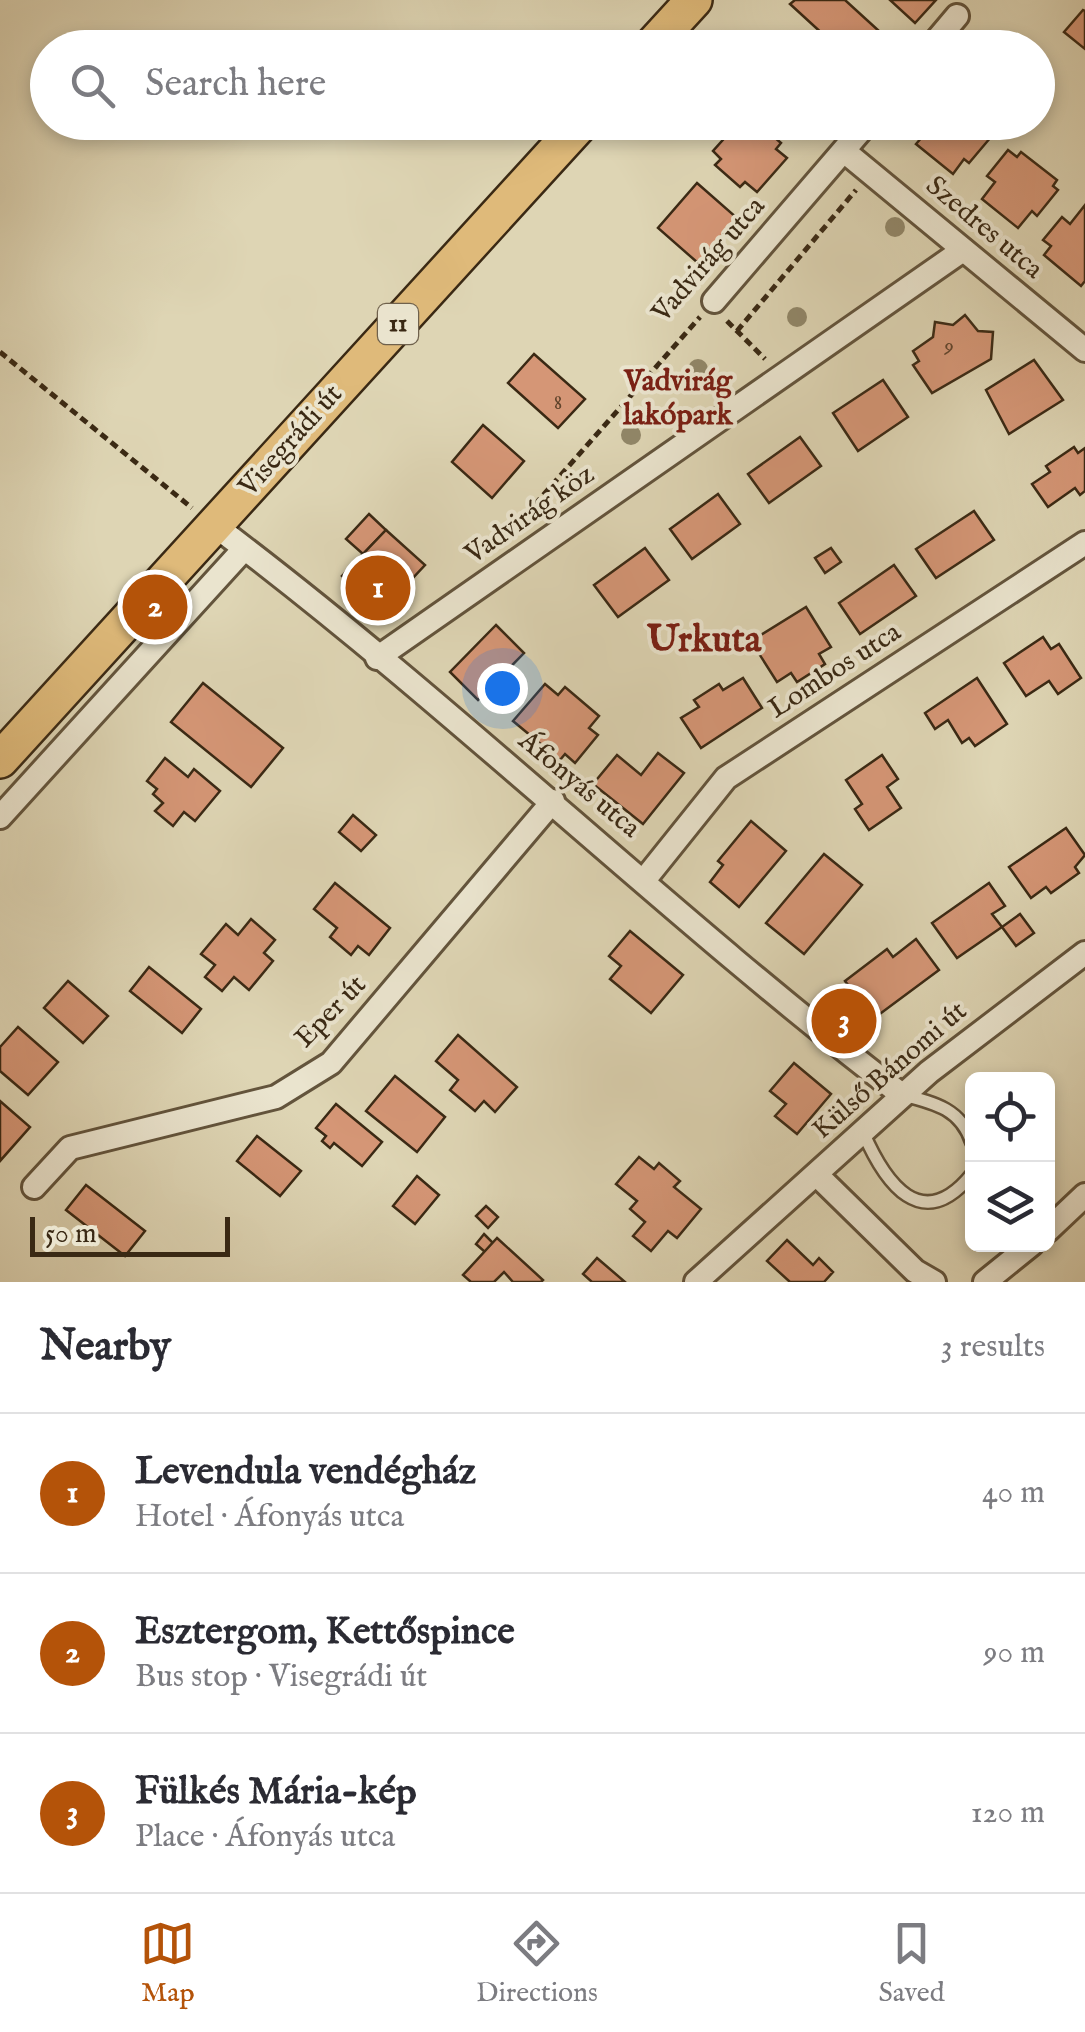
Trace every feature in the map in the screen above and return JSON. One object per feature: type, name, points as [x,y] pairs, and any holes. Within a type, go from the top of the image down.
[{"type":"main road","points":[[666,30],[694,0]]},
{"type":"main road","name":"Visegrádi út","points":[[0,760],[566,140]]},
{"type":"street","points":[[945,30],[957,16]]},
{"type":"street","name":"Vadvirág utca","points":[[714,301],[853,140]]},
{"type":"street","name":"Szedres utca","points":[[844,151],[1085,350]]},
{"type":"street","name":"Vadvirág köz","points":[[377,658],[963,250]]},
{"type":"street","name":"Áfonyás utca","points":[[214,526],[553,801],[828,1038],[902,1095]]},
{"type":"street","name":"Lombos utca","points":[[646,880],[726,778],[1085,543]]},
{"type":"street","points":[[0,817],[244,549]]},
{"type":"street","name":"Eper út","points":[[34,1188],[70,1148],[276,1096],[331,1063],[553,801]]},
{"type":"street","name":"Külső Bánomi út","points":[[696,1282],[964,1042],[1085,953]]},
{"type":"street","points":[[817,1175],[915,1271],[934,1282]]},
{"type":"street","points":[[1055,1225],[1081,1206]]},
{"type":"street","points":[[985,1282],[1022,1252]]},
{"type":"lane","points":[[902,1095],[938,1104],[958,1115],[965,1129]]},
{"type":"lane","points":[[863,1132],[880,1170],[900,1191],[919,1201],[938,1202],[957,1193],[965,1183]]},
{"type":"path","points":[[736,331],[871,173]]},
{"type":"path","points":[[714,301],[716,310],[781,376]]},
{"type":"path","name":"Vadvirág utca","points":[[503,541],[714,301]]},
{"type":"path","points":[[0,352],[214,526]]},
{"type":"building","points":[[795,0],[845,0],[878,30],[818,30],[790,4]]},
{"type":"building","points":[[890,0],[936,0],[915,23]]},
{"type":"building","points":[[1085,11],[1085,49],[1064,32]]},
{"type":"building","points":[[723,140],[778,140],[781,143],[776,149],[787,158],[757,192],[745,182],[740,187],[715,165],[721,159],[713,151]]},
{"type":"building","points":[[919,140],[988,140],[969,163],[964,159],[953,174],[916,144]]},
{"type":"building","points":[[1008,150],[1017,157],[1021,152],[1057,180],[1053,186],[1058,190],[1037,216],[1032,211],[1018,228],[982,199],[995,182],[987,176]]},
{"type":"building","points":[[697,183],[737,218],[698,263],[658,228]]},
{"type":"building","points":[[1085,205],[1085,281],[1081,286],[1044,255],[1051,246],[1043,240],[1062,217],[1070,224]]},
{"type":"building","points":[[965,315],[978,331],[993,332],[991,359],[932,393],[913,365],[919,361],[913,351],[933,337],[935,322],[953,325]]},
{"type":"building","points":[[534,354],[585,399],[558,428],[508,383]]},
{"type":"building","points":[[1034,360],[1063,400],[1009,434],[986,390]]},
{"type":"building","points":[[883,380],[908,417],[858,451],[833,413]]},
{"type":"building","points":[[483,425],[524,461],[492,498],[452,462]]},
{"type":"building","points":[[800,437],[821,466],[769,503],[748,474]]},
{"type":"building","points":[[1074,447],[1078,453],[1085,448],[1085,491],[1080,495],[1075,488],[1048,507],[1032,484],[1050,472],[1046,466]]},
{"type":"building","points":[[718,494],[740,524],[692,559],[670,529]]},
{"type":"building","points":[[974,511],[994,540],[936,578],[916,549]]},
{"type":"building","points":[[369,514],[386,530],[363,554],[346,539]]},
{"type":"building","points":[[386,530],[425,565],[381,612],[342,576]]},
{"type":"building","points":[[645,548],[669,580],[618,617],[594,585]]},
{"type":"building","points":[[831,548],[841,562],[825,573],[815,558]]},
{"type":"building","points":[[894,565],[916,596],[860,634],[839,603]]},
{"type":"building","points":[[806,607],[831,647],[819,654],[825,664],[797,682],[791,673],[777,682],[751,641]]},
{"type":"building","points":[[496,625],[524,653],[478,700],[450,672]]},
{"type":"building","points":[[1043,637],[1051,649],[1059,644],[1081,678],[1058,694],[1049,681],[1026,696],[1004,663]]},
{"type":"building","points":[[743,678],[762,708],[701,748],[681,718],[699,707],[694,700],[719,684],[723,690]]},
{"type":"building","points":[[977,678],[1007,724],[975,746],[969,738],[962,743],[948,720],[935,729],[925,713]]},
{"type":"building","points":[[203,683],[283,748],[251,787],[171,722]]},
{"type":"building","points":[[545,684],[558,695],[565,687],[599,716],[589,728],[598,735],[575,763],[565,754],[560,760],[513,721]]},
{"type":"building","points":[[658,753],[684,773],[643,824],[593,784],[617,755],[641,775]]},
{"type":"building","points":[[882,755],[898,779],[887,787],[901,808],[869,830],[855,809],[862,804],[846,780]]},
{"type":"building","points":[[165,758],[188,777],[194,769],[220,791],[195,821],[184,812],[173,826],[155,811],[163,803],[153,794],[157,789],[147,781]]},
{"type":"building","points":[[579,777],[588,784],[580,794],[571,787]]},
{"type":"building","points":[[353,815],[376,835],[361,851],[339,832]]},
{"type":"building","points":[[751,821],[786,851],[739,907],[710,882],[723,865],[718,861]]},
{"type":"building","points":[[1066,828],[1085,855],[1075,867],[1079,873],[1051,893],[1046,887],[1031,898],[1009,867]]},
{"type":"building","points":[[824,854],[862,885],[804,954],[766,923]]},
{"type":"building","points":[[335,883],[390,928],[369,955],[358,946],[351,955],[330,937],[337,928],[314,909]]},
{"type":"building","points":[[989,883],[1005,906],[992,914],[1002,927],[957,958],[932,923]]},
{"type":"building","points":[[1020,914],[1034,933],[1016,946],[1002,927]]},
{"type":"building","points":[[251,919],[275,940],[264,953],[273,961],[249,990],[234,977],[222,991],[205,977],[215,965],[201,954],[226,924],[238,935]]},
{"type":"building","points":[[630,931],[683,975],[651,1013],[610,979],[621,966],[609,956]]},
{"type":"building","points":[[916,939],[939,970],[873,1019],[845,981],[887,949],[893,957]]},
{"type":"building","points":[[149,967],[201,1009],[182,1033],[130,991]]},
{"type":"building","points":[[68,981],[108,1016],[83,1043],[44,1008]]},
{"type":"building","points":[[18,1027],[58,1062],[28,1095],[0,1071],[0,1047]]},
{"type":"building","points":[[458,1035],[517,1087],[495,1112],[484,1101],[475,1111],[450,1090],[458,1080],[436,1061]]},
{"type":"building","points":[[794,1063],[831,1094],[797,1134],[775,1116],[786,1104],[770,1091]]},
{"type":"building","points":[[395,1076],[445,1117],[417,1152],[366,1111]]},
{"type":"building","points":[[0,1101],[30,1127],[0,1161]]},
{"type":"building","points":[[336,1104],[382,1142],[362,1166],[334,1143],[330,1148],[322,1141],[326,1136],[316,1128]]},
{"type":"building","points":[[257,1136],[301,1171],[280,1196],[237,1161]]},
{"type":"building","points":[[639,1157],[654,1169],[659,1163],[680,1181],[674,1187],[701,1209],[677,1238],[668,1231],[651,1251],[633,1236],[645,1222],[630,1209],[637,1201],[616,1184]]},
{"type":"building","points":[[417,1176],[439,1195],[415,1224],[393,1206]]},
{"type":"building","points":[[86,1185],[145,1231],[125,1256],[66,1210]]},
{"type":"building","points":[[486,1206],[498,1217],[488,1228],[476,1216]]},
{"type":"building","points":[[484,1234],[493,1243],[485,1252],[476,1244]]},
{"type":"building","points":[[497,1238],[543,1280],[513,1282],[504,1272],[494,1282],[471,1282],[463,1275]]},
{"type":"building","points":[[787,1240],[813,1265],[819,1258],[833,1272],[824,1282],[790,1282],[767,1261]]},
{"type":"building","points":[[597,1258],[625,1282],[592,1282],[583,1274]]},
{"type":"place","name":"Levendula vendégház","points":[[378,588]]},
{"type":"place","name":"Esztergom, Kettőspince","points":[[155,607]]},
{"type":"place","name":"Fülkés Mária-kép","points":[[844,1021]]},
{"type":"district","name":"Vadvirág lakópark","points":[[678,399]]},
{"type":"district","name":"Urkuta","points":[[704,641]]}]
